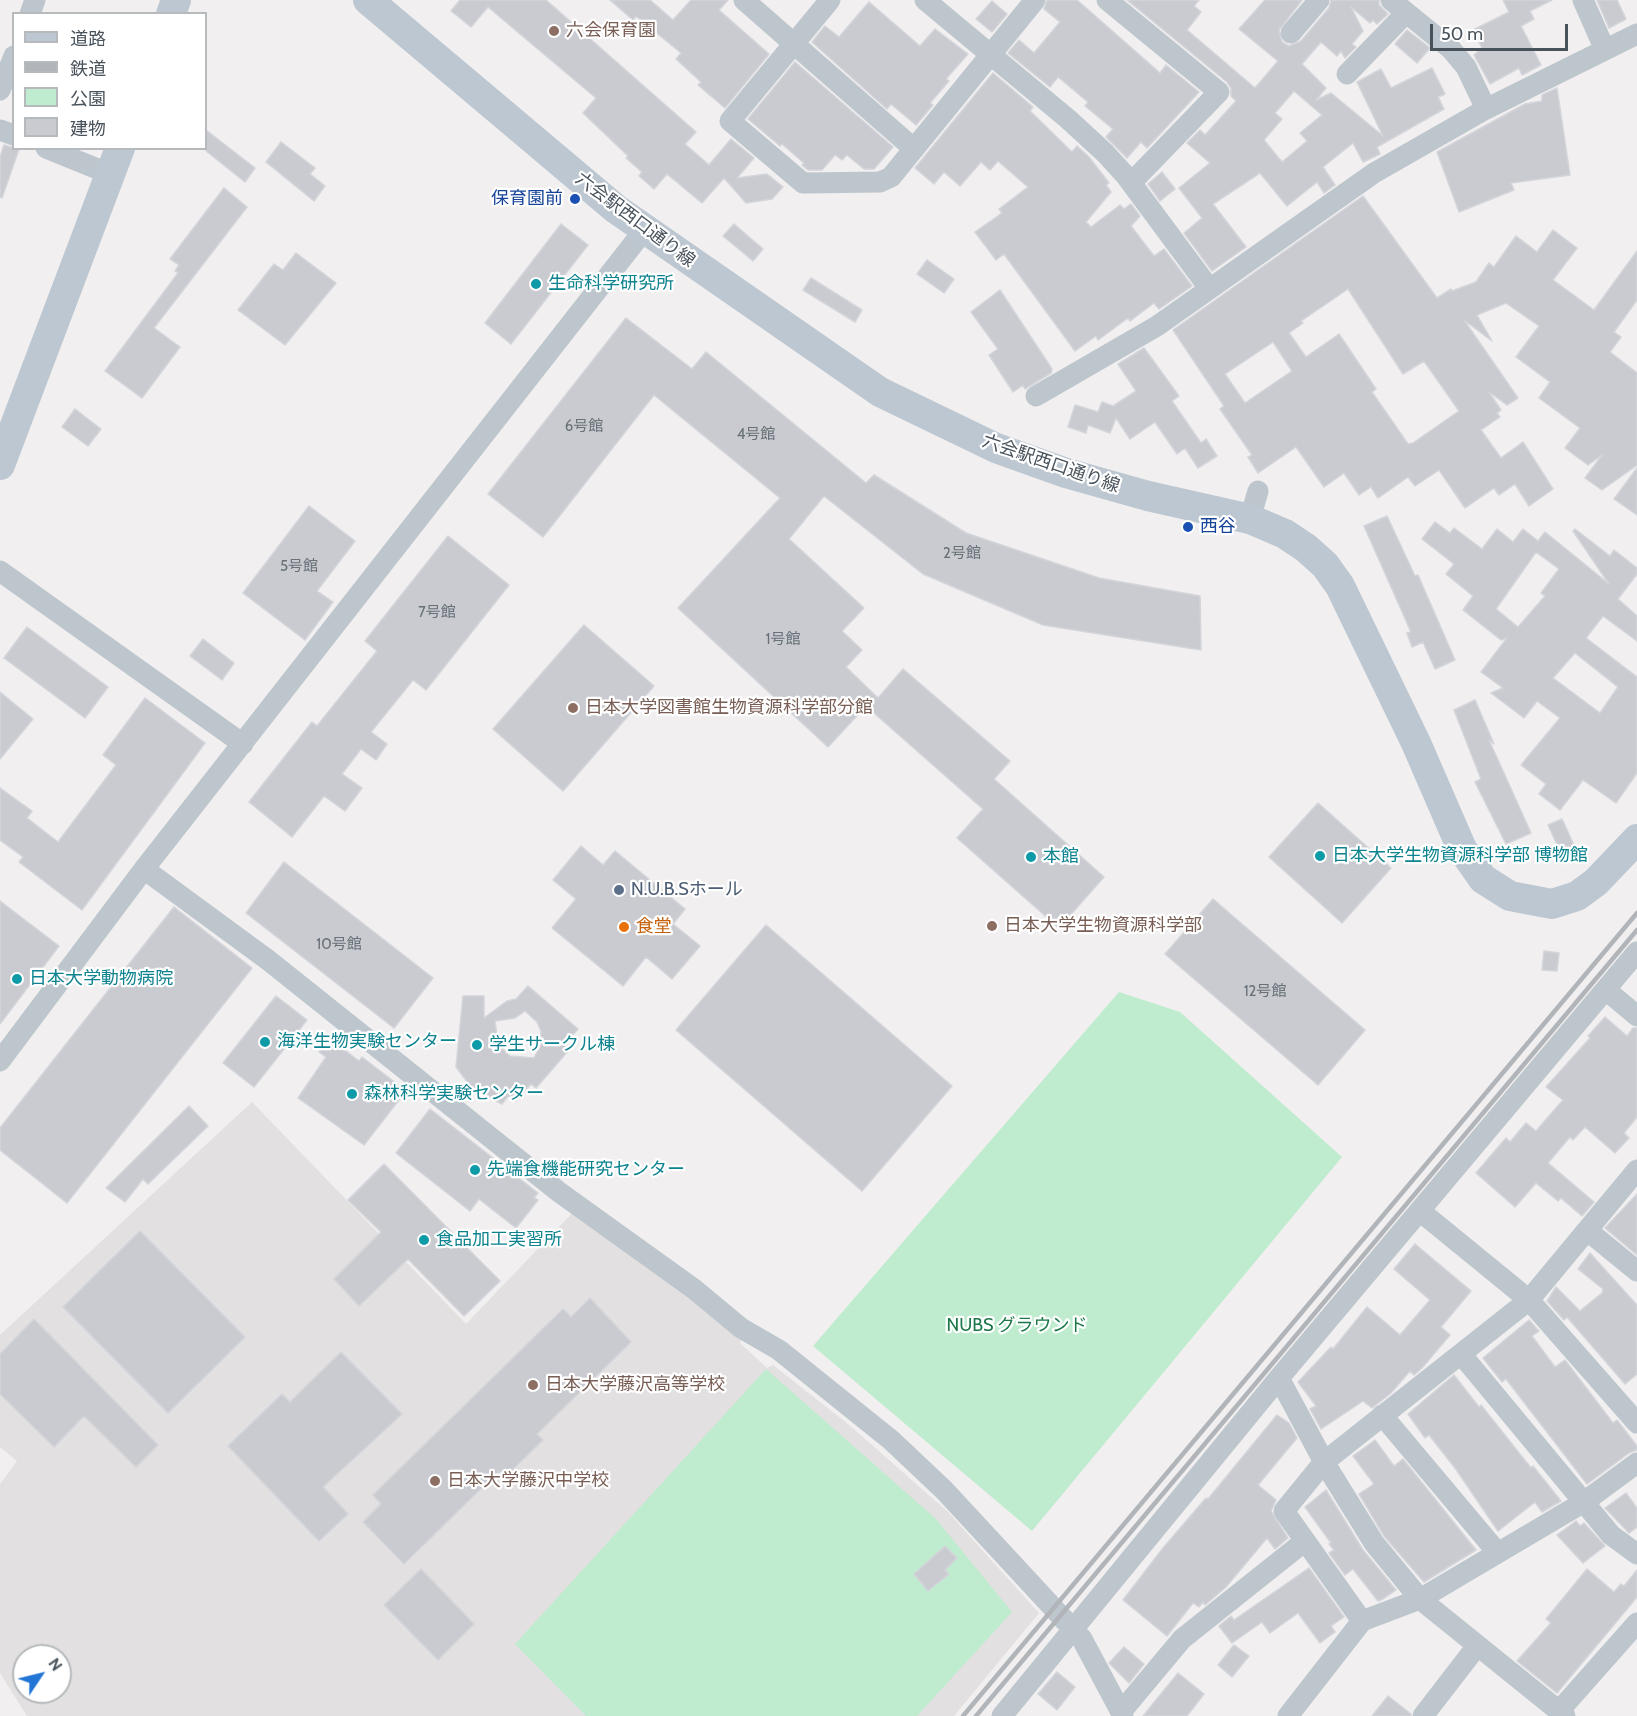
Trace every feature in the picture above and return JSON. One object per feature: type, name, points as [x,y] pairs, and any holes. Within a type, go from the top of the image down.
[{"type":"street","name":"六会駅西口通り線","points":[[368,0],[506,118],[645,230],[890,398],[996,448],[1066,473],[1148,496],[1254,505],[1285,534],[1306,548],[1325,566],[1340,586],[1416,743],[1462,849],[1483,879],[1510,896],[1552,904],[1577,896],[1596,882],[1637,839]]},
{"type":"street","points":[[744,0],[914,148]]},
{"type":"street","points":[[830,0],[730,121],[802,183],[880,182],[891,177],[1035,0]]},
{"type":"street","points":[[925,0],[1068,119],[1131,183],[1209,288]]},
{"type":"street","points":[[1107,0],[1219,92],[1131,183]]},
{"type":"street","points":[[1291,33],[1319,0]]},
{"type":"street","points":[[1583,0],[1605,50]]},
{"type":"street","points":[[1347,74],[1399,6],[1431,30],[1451,49],[1466,67],[1486,110]]},
{"type":"street","points":[[1036,396],[1118,351],[1374,173],[1486,110],[1637,34]]},
{"type":"street","points":[[0,90],[12,61]]},
{"type":"street","points":[[0,465],[115,161],[57,150]]},
{"type":"street","points":[[0,1061],[144,869],[645,230]]},
{"type":"street","points":[[0,571],[243,744]]},
{"type":"street","points":[[144,869],[268,960],[559,1192],[693,1288],[741,1328],[779,1350],[882,1433],[944,1490],[1082,1639],[1122,1714],[1182,1639],[1305,1541]]},
{"type":"street","points":[[1002,1716],[1279,1378],[1637,952]]},
{"type":"street","points":[[1606,990],[1637,1016]]},
{"type":"street","points":[[1362,1621],[1284,1510],[1324,1462],[1529,1300],[1637,1170]]},
{"type":"street","points":[[1420,1211],[1529,1300],[1637,1423]]},
{"type":"street","points":[[1588,1231],[1637,1271]]},
{"type":"street","points":[[1461,1354],[1611,1535],[1637,1554]]},
{"type":"street","points":[[1279,1378],[1324,1462],[1374,1543],[1420,1599],[1562,1713],[1637,1623]]},
{"type":"street","points":[[1382,1415],[1497,1552]]},
{"type":"street","points":[[1288,1716],[1362,1621],[1420,1599],[1584,1502],[1637,1462]]},
{"type":"street","points":[[1423,1716],[1477,1646]]},
{"type":"shaded area","points":[[252,1102],[466,1324],[576,1209],[742,1339],[740,1343],[767,1368],[773,1365],[848,1424],[948,1512],[1039,1613],[954,1716],[27,1716],[19,1704],[72,1704],[72,1644],[12,1644],[12,1692],[0,1673],[0,1484],[17,1461],[0,1447],[0,1335]]},
{"type":"green space","name":"NUBS グラウンド","points":[[1119,992],[1180,1012],[1342,1157],[1032,1531],[813,1346]]},
{"type":"green space","points":[[766,1369],[936,1519],[1012,1612],[917,1716],[586,1716],[515,1644]]},
{"type":"building","points":[[460,0],[546,0],[696,132],[685,144],[709,165],[731,139],[754,158],[737,178],[767,174],[783,187],[772,199],[746,203],[724,178],[702,203],[667,174],[654,189],[639,176],[642,172],[626,158],[628,156],[583,113],[596,98],[488,7],[471,27],[451,11]]},
{"type":"building","points":[[610,0],[650,0],[673,20],[691,0],[728,0],[719,10],[769,54],[725,108],[698,85],[701,82],[676,59],[681,53],[636,16],[633,20]]},
{"type":"building","points":[[1047,0],[1077,0],[1160,73],[1166,65],[1199,92],[1147,148],[1141,142],[1127,158],[1106,137],[1113,129],[1085,106],[1088,102],[1058,77],[1050,87],[1008,53],[1019,40],[1034,53],[1060,22],[1044,9]]},
{"type":"building","points":[[1127,0],[1199,0],[1194,6],[1201,12],[1187,30],[1255,88],[1278,61],[1239,29],[1265,0],[1302,0],[1279,30],[1282,42],[1289,46],[1301,41],[1329,8],[1331,0],[1379,0],[1379,5],[1388,14],[1377,24],[1373,20],[1370,23],[1351,7],[1363,31],[1352,44],[1356,47],[1345,58],[1341,51],[1337,56],[1321,42],[1302,64],[1326,88],[1316,100],[1331,93],[1383,136],[1357,82],[1381,69],[1391,88],[1432,68],[1445,94],[1438,97],[1444,109],[1377,147],[1380,154],[1363,162],[1353,143],[1323,167],[1335,185],[1324,193],[1317,182],[1287,206],[1260,173],[1213,204],[1246,247],[1212,271],[1184,233],[1202,218],[1179,188],[1210,163],[1187,143],[1200,130],[1205,135],[1236,101],[1231,96],[1231,88],[1227,82]],"holes":[[[1294,91],[1322,115],[1300,133],[1307,141],[1282,162],[1264,140],[1282,119],[1275,113]]]},
{"type":"building","points":[[1503,0],[1552,0],[1530,11],[1534,19],[1521,26],[1541,65],[1522,75],[1519,68],[1490,84],[1474,55],[1482,48],[1473,30],[1509,12]]},
{"type":"building","points":[[1597,0],[1617,0],[1626,19],[1609,28]]},
{"type":"building","points":[[992,1],[1007,14],[992,32],[976,19]]},
{"type":"building","points":[[869,2],[920,46],[935,29],[968,54],[946,79],[949,81],[930,103],[933,105],[916,125],[891,104],[887,109],[812,42],[825,26],[839,37]]},
{"type":"building","points":[[1407,30],[1430,48],[1417,63],[1395,44]]},
{"type":"building","points":[[795,62],[893,147],[874,169],[864,169],[847,155],[842,160],[835,155],[822,170],[808,170],[802,165],[804,163],[782,144],[780,146],[748,119]]},
{"type":"building","points":[[993,73],[1033,107],[1030,111],[1072,152],[1077,146],[1089,157],[1109,183],[1106,185],[1111,192],[1086,222],[1091,227],[1120,205],[1124,209],[1131,204],[1140,216],[1131,226],[1154,256],[1164,249],[1192,286],[1159,309],[1154,303],[1130,321],[1128,318],[1098,340],[1096,336],[1075,351],[1004,254],[996,260],[975,232],[1002,213],[999,209],[1028,187],[998,161],[990,170],[981,162],[960,186],[944,172],[934,184],[915,168]]},
{"type":"building","points":[[1557,88],[1570,175],[1511,183],[1514,190],[1459,212],[1437,152],[1525,104],[1542,101],[1542,95]]},
{"type":"building","points":[[207,131],[255,168],[245,182],[206,151]]},
{"type":"building","points":[[281,142],[315,168],[310,174],[325,186],[314,201],[266,162]]},
{"type":"building","points":[[4,145],[12,147],[12,150],[19,150],[2,198],[0,197],[0,157]]},
{"type":"building","points":[[1162,172],[1175,189],[1160,201],[1148,184]]},
{"type":"building","points":[[224,188],[247,207],[154,328],[180,347],[142,398],[105,371],[178,273],[175,271],[179,265],[170,259]]},
{"type":"building","points":[[1363,196],[1437,298],[1451,289],[1452,291],[1476,282],[1489,263],[1494,267],[1516,236],[1537,252],[1553,230],[1577,248],[1553,280],[1594,310],[1637,251],[1637,300],[1614,332],[1621,337],[1610,352],[1637,373],[1637,465],[1602,490],[1585,478],[1602,455],[1588,465],[1565,448],[1580,428],[1539,398],[1550,382],[1516,357],[1539,326],[1506,303],[1477,315],[1492,341],[1464,320],[1518,398],[1507,405],[1489,392],[1501,410],[1497,413],[1500,417],[1481,430],[1501,458],[1523,442],[1553,489],[1529,506],[1515,484],[1499,495],[1494,488],[1465,508],[1439,470],[1415,486],[1408,477],[1378,498],[1371,487],[1359,495],[1344,473],[1324,487],[1296,447],[1258,473],[1248,457],[1252,455],[1220,409],[1224,406],[1173,330]],"holes":[[[1348,289],[1403,374],[1424,361],[1459,411],[1413,443],[1408,444],[1372,392],[1376,389],[1339,334],[1306,357],[1289,333],[1303,323],[1301,321]],[[1273,342],[1292,371],[1245,403],[1225,374]]]},
{"type":"building","name":"生命科学研究所","points":[[561,224],[588,245],[511,344],[485,323]]},
{"type":"building","points":[[734,224],[763,249],[753,261],[723,236]]},
{"type":"building","points":[[296,253],[336,283],[285,345],[238,310],[274,264],[283,270]]},
{"type":"building","points":[[927,260],[954,279],[944,293],[917,274]]},
{"type":"building","points":[[811,278],[862,310],[855,322],[803,290]]},
{"type":"building","points":[[1000,290],[1052,369],[1051,373],[1025,389],[1023,385],[1013,392],[989,355],[998,349],[971,312]]},
{"type":"building","points":[[626,318],[692,369],[706,352],[866,483],[874,475],[966,533],[1099,578],[1200,596],[1201,650],[1043,625],[923,574],[824,496],[789,539],[864,608],[842,631],[862,650],[846,667],[878,698],[903,669],[1010,761],[994,779],[1104,877],[1059,928],[957,838],[983,809],[866,706],[828,747],[678,608],[780,498],[654,395],[543,537],[488,494]]},
{"type":"building","points":[[1144,348],[1179,396],[1172,401],[1201,443],[1206,439],[1217,456],[1198,468],[1185,448],[1177,454],[1155,422],[1130,439],[1116,418],[1110,433],[1088,425],[1086,433],[1068,427],[1075,405],[1098,412],[1102,402],[1113,406],[1136,391],[1118,364]]},
{"type":"building","points":[[75,409],[101,429],[88,446],[62,427]]},
{"type":"building","points":[[1637,468],[1637,515],[1614,499]]},
{"type":"building","points":[[309,506],[355,541],[317,591],[333,602],[305,640],[243,593]]},
{"type":"building","points":[[1387,516],[1415,576],[1418,575],[1455,660],[1435,669],[1423,642],[1412,647],[1407,633],[1411,632],[1364,526]]},
{"type":"building","points":[[1435,522],[1450,533],[1454,528],[1482,549],[1497,529],[1513,542],[1523,529],[1538,541],[1545,532],[1609,584],[1573,531],[1575,529],[1610,556],[1614,550],[1637,568],[1637,574],[1618,599],[1637,616],[1637,641],[1603,616],[1586,638],[1637,677],[1637,773],[1616,803],[1583,780],[1560,810],[1539,794],[1546,784],[1521,765],[1560,718],[1537,701],[1524,718],[1491,693],[1503,688],[1481,672],[1507,638],[1501,640],[1463,610],[1473,596],[1446,574],[1454,564],[1422,539]],"holes":[[[1536,552],[1559,569],[1541,593],[1545,596],[1518,627],[1496,609]],[[1575,653],[1618,687],[1600,713],[1553,678]]]},
{"type":"building","points":[[448,536],[509,585],[426,690],[413,680],[371,732],[387,744],[376,760],[361,749],[342,774],[362,788],[345,811],[324,796],[292,837],[249,802],[312,722],[317,726],[377,651],[365,641]]},
{"type":"building","name":"日本大学図書館生物資源科学部分館","points":[[584,625],[654,686],[563,791],[493,729]]},
{"type":"building","points":[[27,627],[108,687],[85,718],[4,658]]},
{"type":"building","points":[[203,639],[234,663],[222,680],[190,656]]},
{"type":"building","points":[[0,692],[33,719],[0,759]]},
{"type":"building","points":[[145,698],[205,743],[82,910],[19,862],[23,857],[0,840],[0,788],[32,811],[27,818],[58,842],[116,765],[103,755]]},
{"type":"building","points":[[1475,700],[1494,744],[1489,740],[1531,833],[1506,844],[1475,782],[1481,779],[1454,710]]},
{"type":"building","points":[[1318,803],[1391,868],[1342,923],[1269,857]]},
{"type":"building","points":[[1562,819],[1574,845],[1560,851],[1548,825]]},
{"type":"building","points":[[581,846],[603,865],[615,851],[685,909],[673,924],[700,946],[672,979],[646,957],[623,986],[552,928],[576,899],[553,880]]},
{"type":"building","points":[[284,862],[433,978],[394,1028],[246,913]]},
{"type":"building","points":[[1213,899],[1365,1030],[1318,1085],[1165,954]]},
{"type":"building","name":"日本大学動物病院","points":[[0,901],[59,946],[0,1024]]},
{"type":"building","points":[[174,907],[252,968],[67,1203],[0,1150],[0,1128]]},
{"type":"building","points":[[766,925],[952,1086],[862,1191],[676,1030]]},
{"type":"building","points":[[1544,951],[1559,953],[1557,971],[1542,970]]},
{"type":"building","name":"学生サークル棟","points":[[528,986],[578,1029],[564,1045],[569,1050],[536,1088],[531,1084],[516,1101],[509,1095],[502,1104],[472,1088],[456,1067],[463,996],[484,996],[484,1018],[507,1001],[516,999]],"holes":[[[525,1011],[537,1022],[541,1031],[541,1045],[534,1058],[510,1056],[498,1044],[495,1021],[515,1018]]]},
{"type":"building","name":"海洋生物実験センター","points":[[276,996],[307,1020],[254,1087],[223,1063]]},
{"type":"building","points":[[1605,1017],[1627,1036],[1633,1028],[1637,1028],[1637,1117],[1624,1133],[1629,1138],[1615,1153],[1585,1127],[1573,1140],[1570,1137],[1548,1163],[1594,1202],[1582,1216],[1561,1198],[1558,1201],[1536,1183],[1515,1207],[1476,1173],[1506,1138],[1510,1142],[1526,1123],[1536,1131],[1563,1100],[1546,1087],[1590,1038],[1588,1036]]},
{"type":"building","name":"森林科学実験センター","points":[[329,1038],[359,1061],[362,1057],[406,1091],[364,1145],[298,1098],[326,1057],[319,1052]]},
{"type":"building","points":[[189,1106],[208,1126],[148,1184],[143,1179],[125,1202],[106,1188]]},
{"type":"building","name":"先端食機能研究センター","points":[[430,1109],[538,1193],[534,1198],[538,1200],[516,1228],[479,1199],[470,1211],[396,1153]]},
{"type":"building","name":"食品加工実習所","points":[[384,1164],[500,1281],[464,1316],[408,1259],[359,1306],[334,1279],[381,1232],[348,1200]]},
{"type":"building","points":[[1637,1194],[1637,1255],[1605,1228]]},
{"type":"building","points":[[140,1231],[245,1337],[168,1413],[63,1307]]},
{"type":"building","points":[[1415,1244],[1471,1291],[1441,1327],[1450,1335],[1422,1368],[1414,1375],[1410,1371],[1391,1393],[1372,1408],[1363,1401],[1321,1429],[1310,1409],[1316,1406],[1298,1382],[1331,1347],[1333,1349],[1367,1307],[1400,1335],[1430,1300],[1394,1269]]},
{"type":"building","points":[[1590,1253],[1637,1305],[1637,1374],[1625,1384],[1567,1317],[1564,1320],[1547,1301],[1556,1287],[1580,1311],[1602,1293],[1603,1289],[1578,1269]]},
{"type":"building","points":[[590,1298],[631,1342],[537,1434],[543,1440],[505,1477],[499,1471],[404,1564],[363,1522],[381,1504],[373,1495],[563,1309],[571,1317]]},
{"type":"building","points":[[34,1319],[158,1445],[136,1467],[84,1416],[54,1447],[0,1394],[0,1354]]},
{"type":"building","points":[[1529,1320],[1539,1331],[1532,1336],[1555,1367],[1565,1360],[1613,1423],[1617,1420],[1637,1446],[1637,1450],[1629,1453],[1587,1484],[1506,1379],[1502,1382],[1483,1358]]},
{"type":"building","points":[[341,1352],[402,1414],[323,1487],[348,1514],[319,1541],[228,1446],[282,1394],[290,1402]]},
{"type":"building","points":[[1454,1375],[1561,1501],[1542,1512],[1535,1502],[1498,1531],[1455,1468],[1429,1435],[1425,1438],[1408,1414]]},
{"type":"building","points":[[1277,1415],[1289,1423],[1297,1438],[1258,1485],[1276,1500],[1271,1511],[1288,1538],[1275,1549],[1267,1538],[1226,1587],[1205,1605],[1203,1602],[1199,1607],[1193,1603],[1167,1636],[1123,1600],[1163,1548],[1206,1498],[1208,1499]]},
{"type":"building","points":[[1375,1440],[1394,1466],[1403,1459],[1476,1550],[1424,1582],[1384,1536],[1359,1494],[1374,1484],[1353,1456]]},
{"type":"building","points":[[1326,1490],[1363,1550],[1396,1590],[1383,1599],[1378,1601],[1353,1569],[1345,1575],[1329,1553],[1334,1550],[1329,1544],[1331,1543],[1305,1507]]},
{"type":"building","points":[[1626,1493],[1637,1508],[1637,1527],[1629,1533],[1605,1508]]},
{"type":"building","points":[[1576,1521],[1580,1526],[1584,1523],[1605,1546],[1583,1563],[1557,1535]]},
{"type":"building","points":[[945,1546],[957,1558],[945,1570],[949,1574],[928,1591],[914,1574]]},
{"type":"building","points":[[1309,1568],[1344,1617],[1331,1626],[1335,1632],[1320,1643],[1298,1613],[1270,1633],[1262,1622],[1232,1643],[1219,1626],[1231,1616],[1234,1620]]},
{"type":"building","points":[[421,1569],[474,1624],[438,1660],[384,1605]]},
{"type":"building","points":[[1587,1569],[1614,1592],[1621,1584],[1624,1586],[1637,1570],[1637,1597],[1557,1693],[1517,1661],[1551,1623],[1546,1619]]},
{"type":"building","points":[[1234,1645],[1249,1656],[1232,1677],[1218,1665]]},
{"type":"building","points":[[1124,1647],[1144,1664],[1129,1683],[1109,1663]]},
{"type":"building","points":[[1057,1672],[1075,1687],[1057,1710],[1038,1694]]},
{"type":"building","points":[[1178,1673],[1204,1694],[1187,1716],[1143,1716]]},
{"type":"building","points":[[1388,1696],[1411,1714],[1411,1716],[1372,1716]]},
{"type":"railway","points":[[963,1716],[1637,913]]},
{"type":"railway","points":[[976,1716],[1637,930]]},
{"type":"place","name":"六会保育園","points":[[554,31]]},
{"type":"place","name":"保育園前","points":[[575,199]]},
{"type":"place","name":"生命科学研究所","points":[[536,284]]},
{"type":"place","name":"西谷","points":[[1188,527]]},
{"type":"place","name":"日本大学図書館生物資源科学部分館","points":[[573,708]]},
{"type":"place","name":"日本大学生物資源科学部 博物館","points":[[1320,856]]},
{"type":"place","name":"本館","points":[[1031,857]]},
{"type":"place","name":"N.U.B.Sホール","points":[[619,890]]},
{"type":"place","name":"日本大学生物資源科学部","points":[[992,926]]},
{"type":"place","name":"食堂","points":[[624,927]]},
{"type":"place","name":"日本大学動物病院","points":[[17,979]]},
{"type":"place","name":"海洋生物実験センター","points":[[265,1042]]},
{"type":"place","name":"学生サークル棟","points":[[477,1045]]},
{"type":"place","name":"森林科学実験センター","points":[[352,1094]]},
{"type":"place","name":"先端食機能研究センター","points":[[475,1170]]},
{"type":"place","name":"食品加工実習所","points":[[424,1240]]},
{"type":"place","name":"日本大学藤沢高等学校","points":[[533,1385]]},
{"type":"place","name":"日本大学藤沢中学校","points":[[435,1481]]}]
